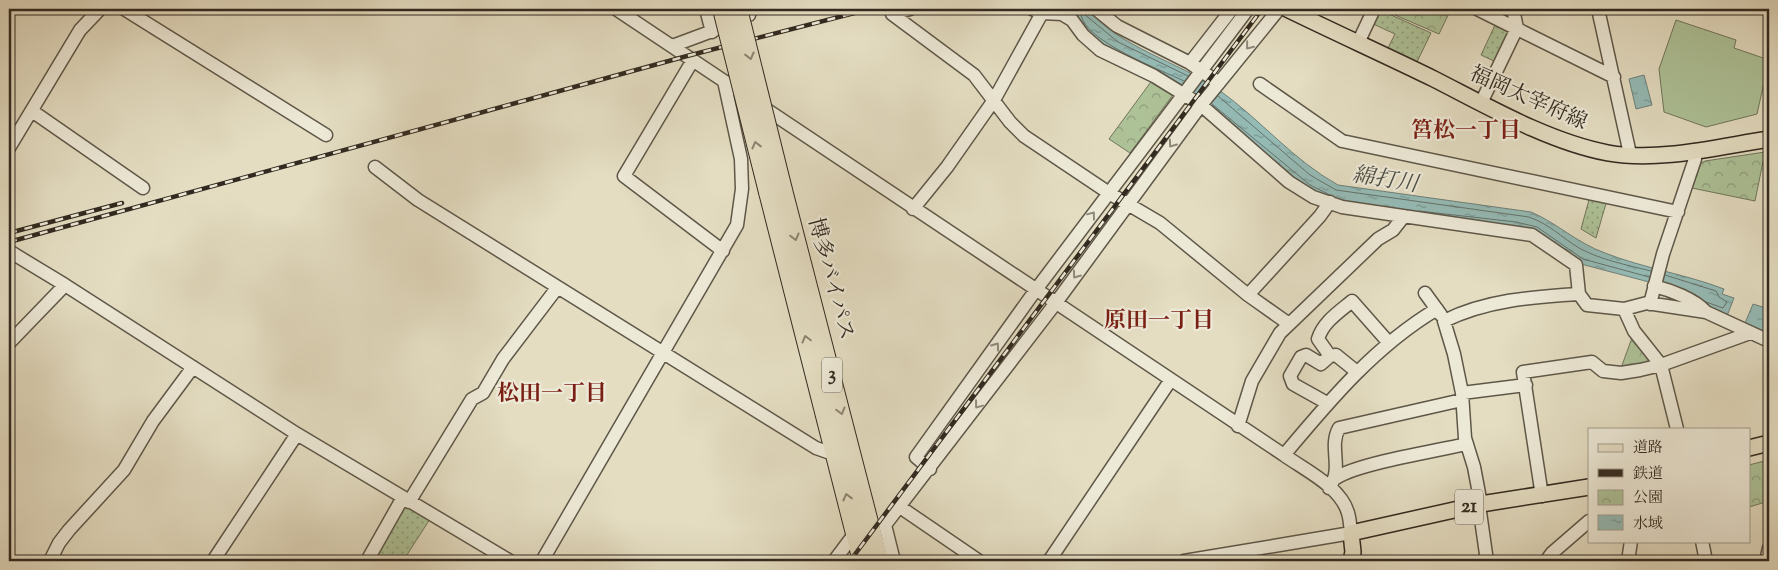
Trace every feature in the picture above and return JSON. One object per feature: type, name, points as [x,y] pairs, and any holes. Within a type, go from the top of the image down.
[{"type":"highway","name":"博多バイパス","points":[[722,9],[879,561]]},
{"type":"highway","name":"博多バイパス","points":[[746,11],[775,191],[862,561]]},
{"type":"main road","name":"福岡太宰府線","points":[[1287,9],[1306,13],[1358,43],[1481,103],[1542,131],[1586,148],[1610,153],[1659,155],[1769,139]]},
{"type":"main road","points":[[1750,448],[1769,443]]},
{"type":"main road","name":"21","points":[[1351,533],[1480,505],[1588,487]]},
{"type":"main road","points":[[1351,533],[1353,552],[1351,561]]},
{"type":"street","points":[[9,148],[80,30],[100,9]]},
{"type":"street","points":[[124,9],[326,135]]},
{"type":"street","points":[[616,9],[1238,426],[1333,483]]},
{"type":"street","points":[[672,46],[713,31],[706,9]]},
{"type":"street","points":[[910,9],[892,14],[967,69],[1010,122],[1024,136],[1109,193],[1160,223],[1248,294],[1289,324]]},
{"type":"street","points":[[1096,9],[1117,26],[1190,63],[1219,83]]},
{"type":"street","points":[[1190,63],[1232,9]]},
{"type":"street","points":[[930,469],[916,457],[1035,291],[1248,9]]},
{"type":"street","points":[[894,561],[885,525],[930,469],[1055,304],[1201,105],[1279,9]]},
{"type":"street","points":[[1358,43],[1374,9]]},
{"type":"street","points":[[1477,9],[1614,77]]},
{"type":"street","points":[[1481,103],[1517,28],[1513,9]]},
{"type":"street","points":[[1598,9],[1630,154]]},
{"type":"street","points":[[913,209],[994,100],[1037,11],[1062,14],[1072,20],[1083,35],[1100,50],[1184,93],[1201,105],[1289,182],[1313,197],[1342,207],[1532,235],[1576,265],[1579,294],[1587,304],[1624,309],[1650,304],[1706,312],[1769,341]]},
{"type":"street","points":[[693,60],[624,176],[723,251]]},
{"type":"street","points":[[542,561],[737,225],[742,189],[741,159],[724,81]]},
{"type":"street","points":[[1260,84],[1342,141],[1678,212]]},
{"type":"street","points":[[32,111],[142,188]]},
{"type":"street","points":[[1650,304],[1663,254],[1695,159],[1695,150]]},
{"type":"street","points":[[375,168],[418,200],[557,288],[664,352],[816,448],[836,454]]},
{"type":"street","points":[[1248,294],[1320,216],[1330,202]]},
{"type":"street","points":[[1238,426],[1252,381],[1280,333],[1378,239],[1393,230],[1404,216]]},
{"type":"street","points":[[9,251],[297,434],[406,501],[510,561]]},
{"type":"street","points":[[9,343],[65,285]]},
{"type":"street","points":[[1654,286],[1701,306],[1706,312]]},
{"type":"street","points":[[367,561],[472,399],[483,393],[503,359],[557,288]]},
{"type":"street","points":[[1425,293],[1437,308],[1444,321],[1454,354],[1462,396],[1467,444],[1480,505],[1487,561]]},
{"type":"street","points":[[1444,321],[1461,313],[1494,303],[1579,294]]},
{"type":"street","points":[[1330,356],[1318,339],[1321,330],[1352,301],[1389,343]]},
{"type":"street","points":[[1284,455],[1327,403],[1357,372],[1389,343],[1437,308]]},
{"type":"street","points":[[1624,309],[1634,331],[1661,365],[1677,428]]},
{"type":"street","points":[[1542,496],[1523,372],[1592,362],[1603,371],[1621,373],[1661,365],[1750,333]]},
{"type":"street","points":[[1327,403],[1293,384],[1290,376],[1301,357],[1306,355],[1321,364],[1330,356],[1336,355],[1357,372]]},
{"type":"street","points":[[50,561],[68,530],[124,470],[153,420],[193,367]]},
{"type":"street","points":[[1049,561],[1170,381]]},
{"type":"street","points":[[1184,561],[1351,533],[1348,513],[1333,483],[1335,435],[1339,428],[1462,396],[1526,385]]},
{"type":"street","points":[[213,561],[297,434]]},
{"type":"street","points":[[1333,483],[1342,474],[1467,444]]},
{"type":"street","points":[[900,507],[979,561]]},
{"type":"street","points":[[1546,561],[1552,552],[1588,521]]},
{"type":"street","points":[[834,561],[856,533]]},
{"type":"street","points":[[1628,561],[1631,542]]},
{"type":"street","points":[[1702,542],[1706,561]]},
{"type":"street","points":[[1766,561],[1769,548]]},
{"type":"green space","points":[[1378,9],[1431,33],[1416,64],[1387,50],[1395,34],[1371,23]]},
{"type":"green space","points":[[1381,9],[1451,9],[1439,34]]},
{"type":"green space","points":[[1676,20],[1736,40],[1734,48],[1769,60],[1757,114],[1706,127],[1664,112],[1659,69]]},
{"type":"green space","points":[[1496,23],[1512,30],[1496,62],[1481,55]]},
{"type":"green space","points":[[1153,79],[1175,92],[1130,153],[1109,139]]},
{"type":"green space","points":[[1765,152],[1755,201],[1692,188],[1701,163],[1705,161]]},
{"type":"green space","points":[[1590,196],[1607,200],[1596,238],[1581,229]]},
{"type":"green space","points":[[1633,335],[1652,363],[1621,368]]},
{"type":"green space","points":[[1768,460],[1769,501],[1750,507],[1750,465]]},
{"type":"green space","points":[[403,505],[430,519],[403,561],[371,561]]},
{"type":"water","points":[[1071,9],[1087,9],[1116,34],[1219,90],[1306,164],[1338,185],[1531,212],[1585,244],[1605,253],[1724,289],[1722,294],[1734,298],[1727,316],[1664,286],[1581,264],[1536,232],[1342,205],[1308,190],[1184,86],[1115,54],[1078,24]]},
{"type":"water","points":[[1644,75],[1652,105],[1636,109],[1629,79]]},
{"type":"water","points":[[1753,304],[1769,309],[1769,337],[1745,323]]},
{"type":"railway","points":[[9,242],[687,56],[870,9]]},
{"type":"railway","points":[[850,561],[1262,9]]},
{"type":"railway","points":[[9,233],[122,203]]},
{"type":"district","name":"筥松一丁目","points":[[1466,132]]},
{"type":"district","name":"原田一丁目","points":[[1159,322]]},
{"type":"district","name":"松田一丁目","points":[[552,395]]},
{"type":"water label","name":"綿打川","points":[[1385,181]]}]
